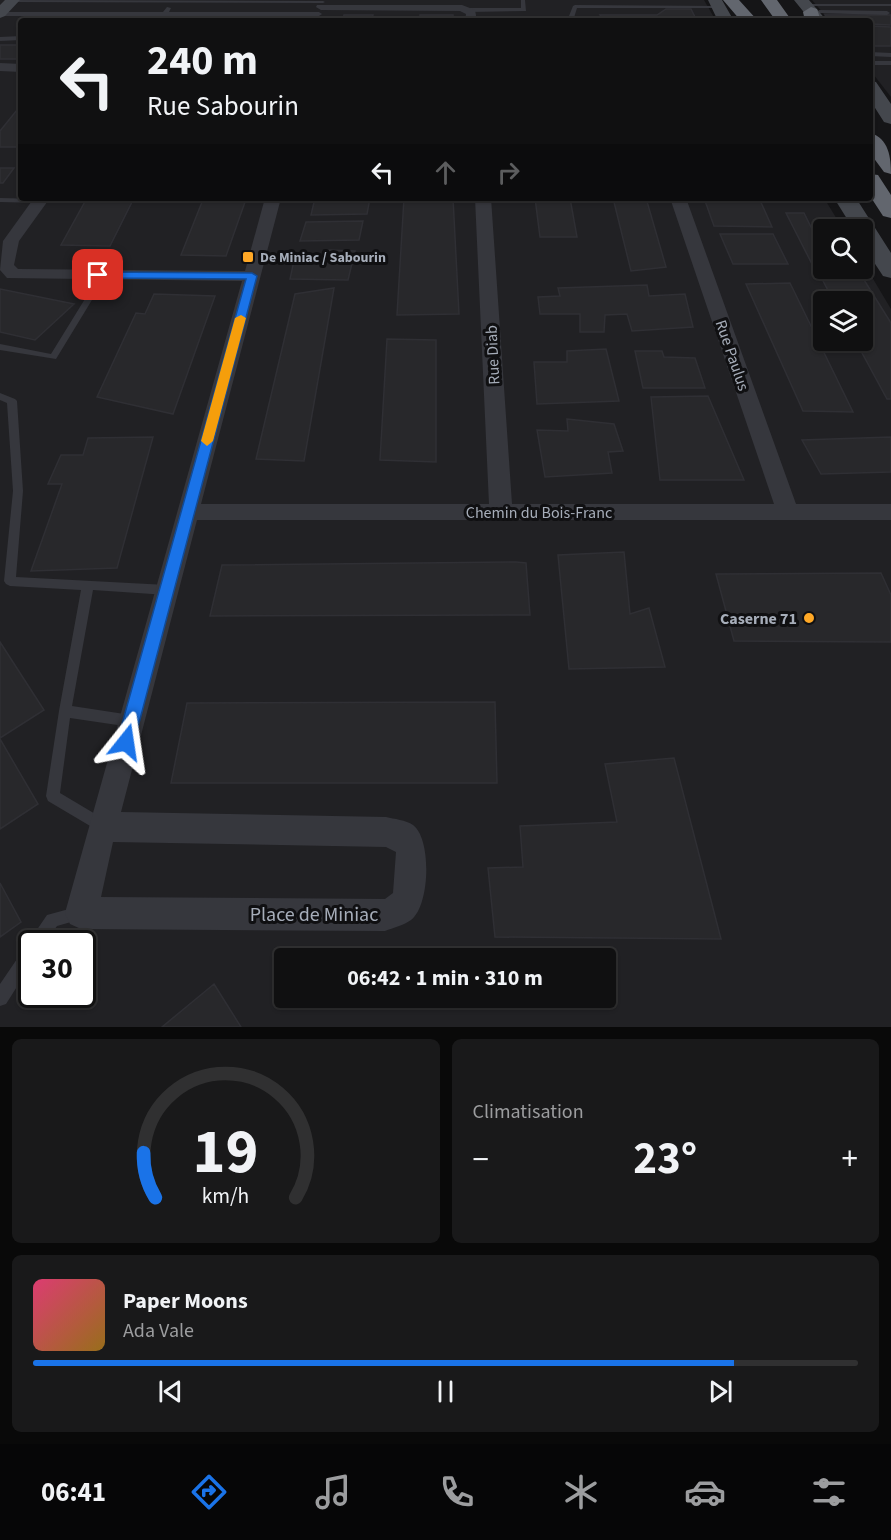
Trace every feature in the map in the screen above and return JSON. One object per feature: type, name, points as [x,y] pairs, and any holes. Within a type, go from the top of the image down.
[{"type":"highway","points":[[749,0],[761,18]]},
{"type":"highway","points":[[769,0],[782,18]]},
{"type":"highway","points":[[721,2],[745,18]]},
{"type":"highway","points":[[873,143],[891,168]]},
{"type":"highway","points":[[873,184],[891,211]]},
{"type":"main road","points":[[721,2],[725,18]]},
{"type":"main road","points":[[0,14],[15,5]]},
{"type":"main road","points":[[873,91],[891,118]]},
{"type":"main road","points":[[847,201],[891,270]]},
{"type":"street","points":[[321,9],[431,4],[468,10]]},
{"type":"street","points":[[0,68],[18,68]]},
{"type":"street","points":[[39,201],[6,241],[2,266],[13,274],[252,276]]},
{"type":"street","points":[[81,913],[102,827],[272,201]]},
{"type":"street","name":"Rue Diab","points":[[483,201],[501,513]]},
{"type":"street","name":"Rue Paulus","points":[[679,201],[788,512]]},
{"type":"street","name":"Chemin du Bois-Franc","points":[[188,512],[891,512]]},
{"type":"street","name":"Place de Miniac","points":[[81,913],[385,915],[400,909],[408,898],[411,849],[403,836],[386,832],[102,827]]},
{"type":"lane","points":[[523,0],[525,18]]},
{"type":"lane","points":[[163,18],[173,1]]},
{"type":"lane","points":[[15,5],[33,2],[173,1],[321,9]]},
{"type":"lane","points":[[15,5],[33,2]]},
{"type":"lane","points":[[43,13],[54,2]]},
{"type":"lane","points":[[571,18],[575,6],[721,2]]},
{"type":"lane","points":[[810,12],[849,2],[891,5]]},
{"type":"lane","points":[[15,5],[43,13],[165,14],[321,9]]},
{"type":"lane","points":[[468,10],[524,10]]},
{"type":"lane","points":[[810,12],[887,13]]},
{"type":"lane","points":[[0,39],[18,38]]},
{"type":"lane","points":[[873,54],[891,55]]},
{"type":"lane","points":[[873,63],[891,63]]},
{"type":"lane","points":[[0,200],[18,200]]},
{"type":"lane","points":[[83,274],[81,286],[92,292]]},
{"type":"lane","points":[[0,347],[53,357],[92,292],[105,285],[113,275]]},
{"type":"lane","points":[[0,396],[12,401]]},
{"type":"lane","points":[[0,406],[12,401]]},
{"type":"lane","points":[[12,401],[18,491],[10,581],[167,590]]},
{"type":"lane","points":[[88,585],[65,711],[53,796],[102,827]]},
{"type":"lane","points":[[65,711],[131,721]]},
{"type":"lane","points":[[45,930],[52,920],[81,913]]},
{"type":"lane","points":[[0,998],[18,970]]},
{"type":"shaded area","points":[[0,0],[704,0],[714,18],[18,18],[18,201],[826,201],[837,219],[813,219],[813,279],[873,279],[891,309],[891,1027],[0,1027]]},
{"type":"shaded area","points":[[812,0],[891,0],[891,97],[873,74],[873,18],[827,18]]},
{"type":"building","points":[[666,9],[691,9],[696,18],[602,18],[600,15],[657,15]]},
{"type":"building","points":[[344,15],[373,15],[372,18],[343,18]]},
{"type":"building","points":[[420,15],[453,15],[453,18],[420,18]]},
{"type":"building","points":[[825,15],[891,15],[891,25],[873,24],[873,18],[828,18]]},
{"type":"building","points":[[300,17],[300,18],[173,18]]},
{"type":"building","points":[[873,26],[891,27],[891,46],[873,46]]},
{"type":"building","points":[[0,45],[18,45],[18,59],[0,59]]},
{"type":"building","points":[[18,109],[18,147],[0,147],[0,131]]},
{"type":"building","points":[[0,168],[14,168],[3,183],[0,183]]},
{"type":"building","points":[[85,201],[132,201],[110,246],[61,245]]},
{"type":"building","points":[[314,201],[369,201],[367,214],[311,215]]},
{"type":"building","points":[[404,201],[453,201],[459,314],[397,315]]},
{"type":"building","points":[[535,201],[571,201],[577,237],[540,237]]},
{"type":"building","points":[[614,201],[647,201],[666,267],[631,271]]},
{"type":"building","points":[[705,201],[760,201],[772,227],[714,226]]},
{"type":"building","points":[[202,202],[245,202],[226,256],[181,255]]},
{"type":"building","points":[[786,213],[804,213],[813,231],[813,266]]},
{"type":"building","points":[[363,221],[359,240],[300,241],[306,222]]},
{"type":"building","points":[[720,234],[773,234],[788,264],[733,264]]},
{"type":"building","points":[[327,250],[355,251],[348,280],[290,279],[295,256],[326,257]]},
{"type":"building","points":[[822,279],[864,279],[871,291],[828,291]]},
{"type":"building","points":[[790,283],[813,330],[813,351],[823,351],[853,412],[803,411],[746,284]]},
{"type":"building","points":[[647,285],[649,296],[685,294],[693,327],[632,331],[627,314],[605,315],[604,332],[580,332],[580,314],[540,314],[538,297],[560,296],[558,288]]},
{"type":"building","points":[[334,288],[304,461],[256,459],[295,294]]},
{"type":"building","points":[[0,289],[74,304],[35,340],[0,332]]},
{"type":"building","points":[[154,294],[215,296],[173,414],[97,397],[136,313],[145,314]]},
{"type":"building","points":[[873,294],[891,323],[891,399],[887,399],[861,351],[873,351]]},
{"type":"building","points":[[387,339],[436,340],[436,462],[380,460]]},
{"type":"building","points":[[606,349],[619,401],[537,404],[534,362],[567,362],[567,351]]},
{"type":"building","points":[[635,351],[662,351],[664,357],[695,358],[705,388],[643,388]]},
{"type":"building","points":[[708,396],[744,480],[660,480],[651,397]]},
{"type":"building","points":[[567,419],[614,424],[623,451],[608,452],[612,473],[545,477],[537,430],[568,431]]},
{"type":"building","points":[[153,437],[117,568],[31,571],[62,484],[48,484],[61,455],[83,455],[88,438]]},
{"type":"building","points":[[891,437],[891,472],[821,474],[802,440]]},
{"type":"building","points":[[624,552],[630,614],[649,608],[665,667],[569,669],[558,555]]},
{"type":"building","points":[[526,563],[530,615],[210,616],[222,565]]},
{"type":"building","name":"Caserne 71","points":[[881,573],[891,595],[891,642],[734,641],[716,574]]},
{"type":"building","points":[[0,642],[44,710],[0,738]]},
{"type":"building","points":[[495,702],[497,783],[171,783],[187,703]]},
{"type":"building","points":[[0,739],[38,804],[0,829]]},
{"type":"building","points":[[674,758],[721,939],[495,937],[488,868],[523,867],[520,826],[617,822],[605,764]]},
{"type":"building","points":[[0,883],[21,922],[0,937]]},
{"type":"building","points":[[214,984],[241,1027],[162,1027]]},
{"type":"slow traffic","points":[[207,441],[241,318]]},
{"type":"place","name":"De Miniac / Sabourin","points":[[248,257]]},
{"type":"place","name":"Caserne 71","points":[[809,618]]},
{"type":"route","points":[[98,275],[252,276],[126,742]]}]
